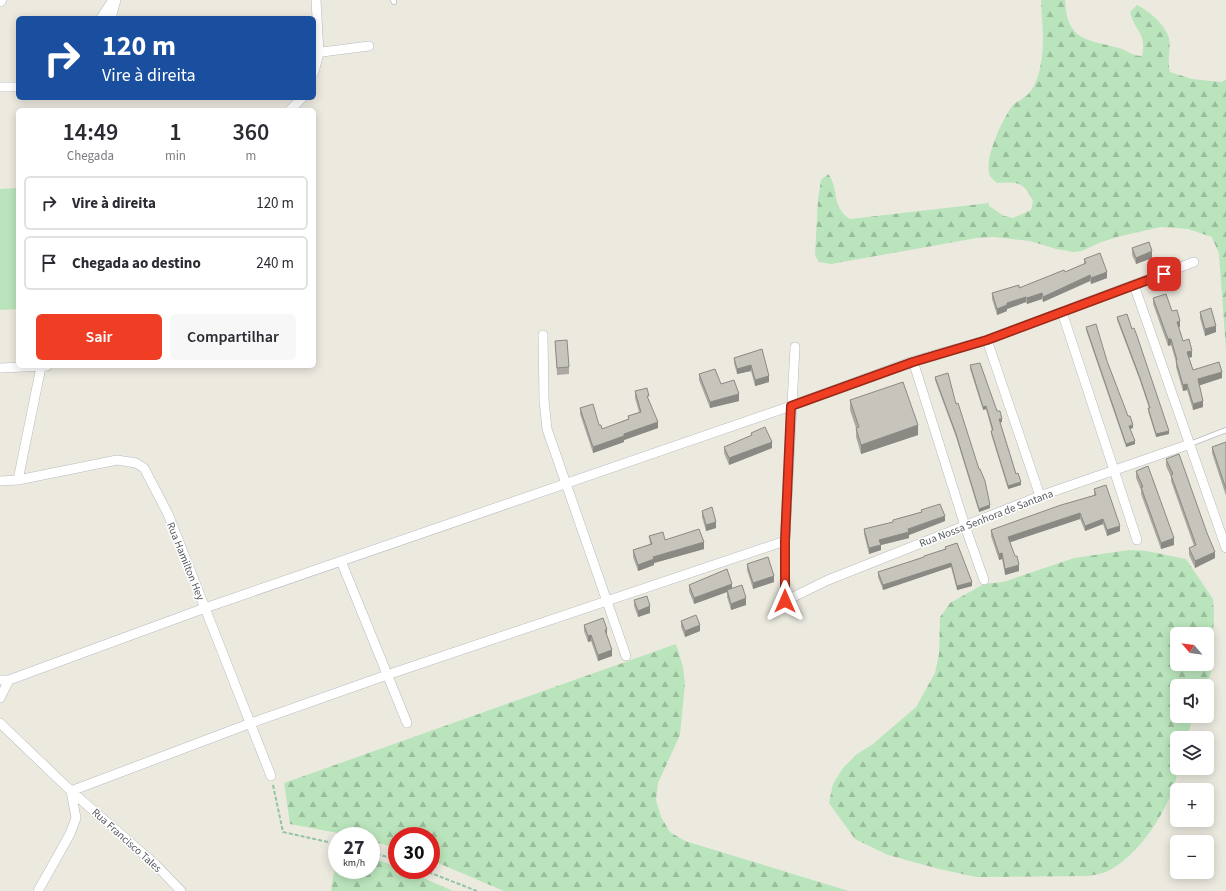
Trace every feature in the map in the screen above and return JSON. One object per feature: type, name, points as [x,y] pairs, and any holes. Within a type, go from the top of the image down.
[{"type":"street","points":[[102,16],[113,0]]},
{"type":"street","points":[[112,16],[116,0]]},
{"type":"street","points":[[316,0],[317,53],[369,46]]},
{"type":"street","points":[[0,87],[16,87]]},
{"type":"street","points":[[292,108],[300,100]]},
{"type":"street","points":[[0,698],[5,680],[205,608],[791,406],[913,362],[987,340],[1194,262]]},
{"type":"street","points":[[1134,285],[1226,548]]},
{"type":"street","points":[[1062,312],[1137,540]]},
{"type":"street","points":[[543,335],[544,400],[547,429],[567,482],[626,656]]},
{"type":"street","points":[[987,340],[1040,496]]},
{"type":"street","points":[[38,891],[70,834],[76,818],[71,791],[251,722],[785,541],[795,347]]},
{"type":"street","points":[[913,362],[965,526],[984,580]]},
{"type":"street","points":[[0,368],[16,368]]},
{"type":"street","points":[[18,480],[44,368]]},
{"type":"street","name":"Rua Nossa Senhora de Santana","points":[[785,541],[785,601],[828,580],[1040,496],[1190,444]]},
{"type":"street","name":"Rua Hamilton Hey","points":[[0,481],[18,480],[117,460],[136,463],[144,468],[168,514],[271,776]]},
{"type":"street","points":[[341,561],[406,723]]},
{"type":"street","name":"Rua Francisco Tales","points":[[0,723],[71,791],[156,865],[180,891]]},
{"type":"lane","points":[[1190,444],[1226,430]]},
{"type":"path","points":[[271,776],[283,832],[328,842]]},
{"type":"path","points":[[440,877],[477,891]]},
{"type":"green space","points":[[1041,0],[1065,0],[1070,24],[1074,31],[1080,36],[1088,40],[1142,56],[1142,37],[1132,19],[1130,12],[1137,5],[1156,18],[1167,33],[1169,38],[1170,72],[1192,79],[1222,82],[1226,79],[1226,350],[1219,254],[1212,237],[1188,229],[1161,227],[1117,237],[1082,251],[1073,252],[1056,249],[1030,241],[994,237],[977,238],[831,264],[819,262],[815,255],[818,199],[821,180],[828,174],[834,186],[837,203],[844,214],[850,219],[989,203],[989,206],[1004,216],[1013,218],[1031,210],[1033,201],[1030,194],[1023,186],[1015,183],[997,183],[992,179],[990,176],[989,160],[995,139],[1004,119],[1013,105],[1026,96],[1030,91],[1038,76],[1043,47]]},
{"type":"green space","points":[[16,188],[16,309],[0,310],[0,189]]},
{"type":"green space","points":[[1129,550],[1147,551],[1186,559],[1213,599],[1214,627],[1170,627],[1170,671],[1211,671],[1209,679],[1170,679],[1170,723],[1191,723],[1189,731],[1170,731],[1170,775],[1177,775],[1175,783],[1170,783],[1170,796],[1152,829],[1142,843],[1118,865],[1106,872],[1088,876],[976,877],[939,869],[888,855],[855,839],[829,803],[833,784],[843,768],[857,754],[873,744],[916,707],[935,673],[939,654],[940,617],[950,603],[984,584],[1003,582],[1074,558]]},
{"type":"green space","points":[[676,644],[683,667],[685,684],[680,735],[658,783],[656,800],[661,817],[670,832],[685,841],[849,891],[504,891],[440,864],[440,827],[388,827],[388,846],[380,843],[380,827],[328,827],[328,831],[290,824],[284,783]]},
{"type":"green space","points":[[380,860],[388,864],[388,879],[426,879],[453,891],[331,891],[333,879],[380,879]]},
{"type":"building","points":[[1149,242],[1152,251],[1136,258],[1132,248]]},
{"type":"building","points":[[1100,253],[1107,272],[1091,278],[1090,275],[1043,297],[1042,293],[1027,298],[1026,297],[1007,303],[1007,305],[997,309],[992,293],[1019,285],[1019,288],[1064,270],[1065,272],[1086,263],[1084,259]]},
{"type":"building","points":[[1166,294],[1172,311],[1177,310],[1180,321],[1177,322],[1183,341],[1189,339],[1192,351],[1187,352],[1193,370],[1219,362],[1222,372],[1198,379],[1203,401],[1193,404],[1187,384],[1183,385],[1171,339],[1168,339],[1153,298]]},
{"type":"building","points":[[1211,308],[1216,326],[1205,329],[1200,312]]},
{"type":"building","points":[[1127,314],[1132,329],[1134,328],[1137,336],[1169,431],[1156,434],[1148,408],[1150,408],[1140,378],[1117,317]]},
{"type":"building","points":[[1096,324],[1107,361],[1128,416],[1130,416],[1133,425],[1129,426],[1135,441],[1126,444],[1086,327]]},
{"type":"building","points":[[567,340],[569,367],[557,368],[555,341]]},
{"type":"building","points":[[762,349],[769,376],[755,380],[751,365],[737,369],[734,358]]},
{"type":"building","points":[[980,363],[997,411],[1000,411],[1002,419],[999,419],[1016,474],[1018,473],[1021,482],[1008,486],[991,431],[993,430],[986,406],[983,407],[970,365]]},
{"type":"building","points":[[715,369],[721,384],[734,380],[739,394],[710,402],[699,374]]},
{"type":"building","points":[[948,373],[956,404],[958,403],[979,469],[985,481],[990,505],[979,509],[956,434],[935,377]]},
{"type":"building","points":[[903,382],[918,425],[861,445],[856,428],[859,427],[850,400]]},
{"type":"building","points":[[647,388],[649,396],[647,396],[658,422],[593,447],[580,408],[593,404],[599,425],[601,425],[602,429],[629,419],[628,416],[641,412],[635,391]]},
{"type":"building","points":[[765,427],[772,442],[729,458],[724,447],[752,435],[751,433]]},
{"type":"building","points":[[1226,442],[1226,489],[1212,447]]},
{"type":"building","points":[[1179,454],[1215,552],[1195,561],[1189,548],[1196,545],[1171,475],[1173,474],[1166,459]]},
{"type":"building","points":[[1148,466],[1174,538],[1161,543],[1141,487],[1143,487],[1136,471]]},
{"type":"building","points":[[1106,485],[1120,526],[1107,530],[1103,519],[1085,526],[1080,513],[1008,537],[1015,556],[1017,556],[1019,565],[1005,569],[1002,553],[999,554],[991,530],[1061,505],[1096,495],[1094,489]]},
{"type":"building","points":[[940,504],[945,516],[908,529],[909,532],[879,540],[881,545],[869,548],[864,529],[893,522],[893,520],[922,512],[921,510]]},
{"type":"building","points":[[712,507],[716,522],[706,525],[702,511]]},
{"type":"building","points":[[699,529],[704,542],[653,557],[654,559],[638,565],[633,550],[652,544],[649,536],[663,532],[665,540]]},
{"type":"building","points":[[957,543],[972,582],[957,586],[951,563],[883,585],[878,572],[946,549],[945,547]]},
{"type":"building","points":[[768,557],[774,576],[753,583],[747,564]]},
{"type":"building","points":[[727,569],[732,584],[694,598],[689,585]]},
{"type":"building","points":[[742,585],[746,598],[731,604],[727,590]]},
{"type":"building","points":[[647,596],[650,606],[638,611],[634,600]]},
{"type":"building","points":[[696,615],[700,625],[685,631],[681,621]]},
{"type":"building","points":[[603,618],[607,629],[605,630],[612,650],[598,655],[591,635],[588,636],[584,625]]},
{"type":"route","points":[[785,601],[785,541],[791,406],[913,362],[987,340],[1164,274]]}]
